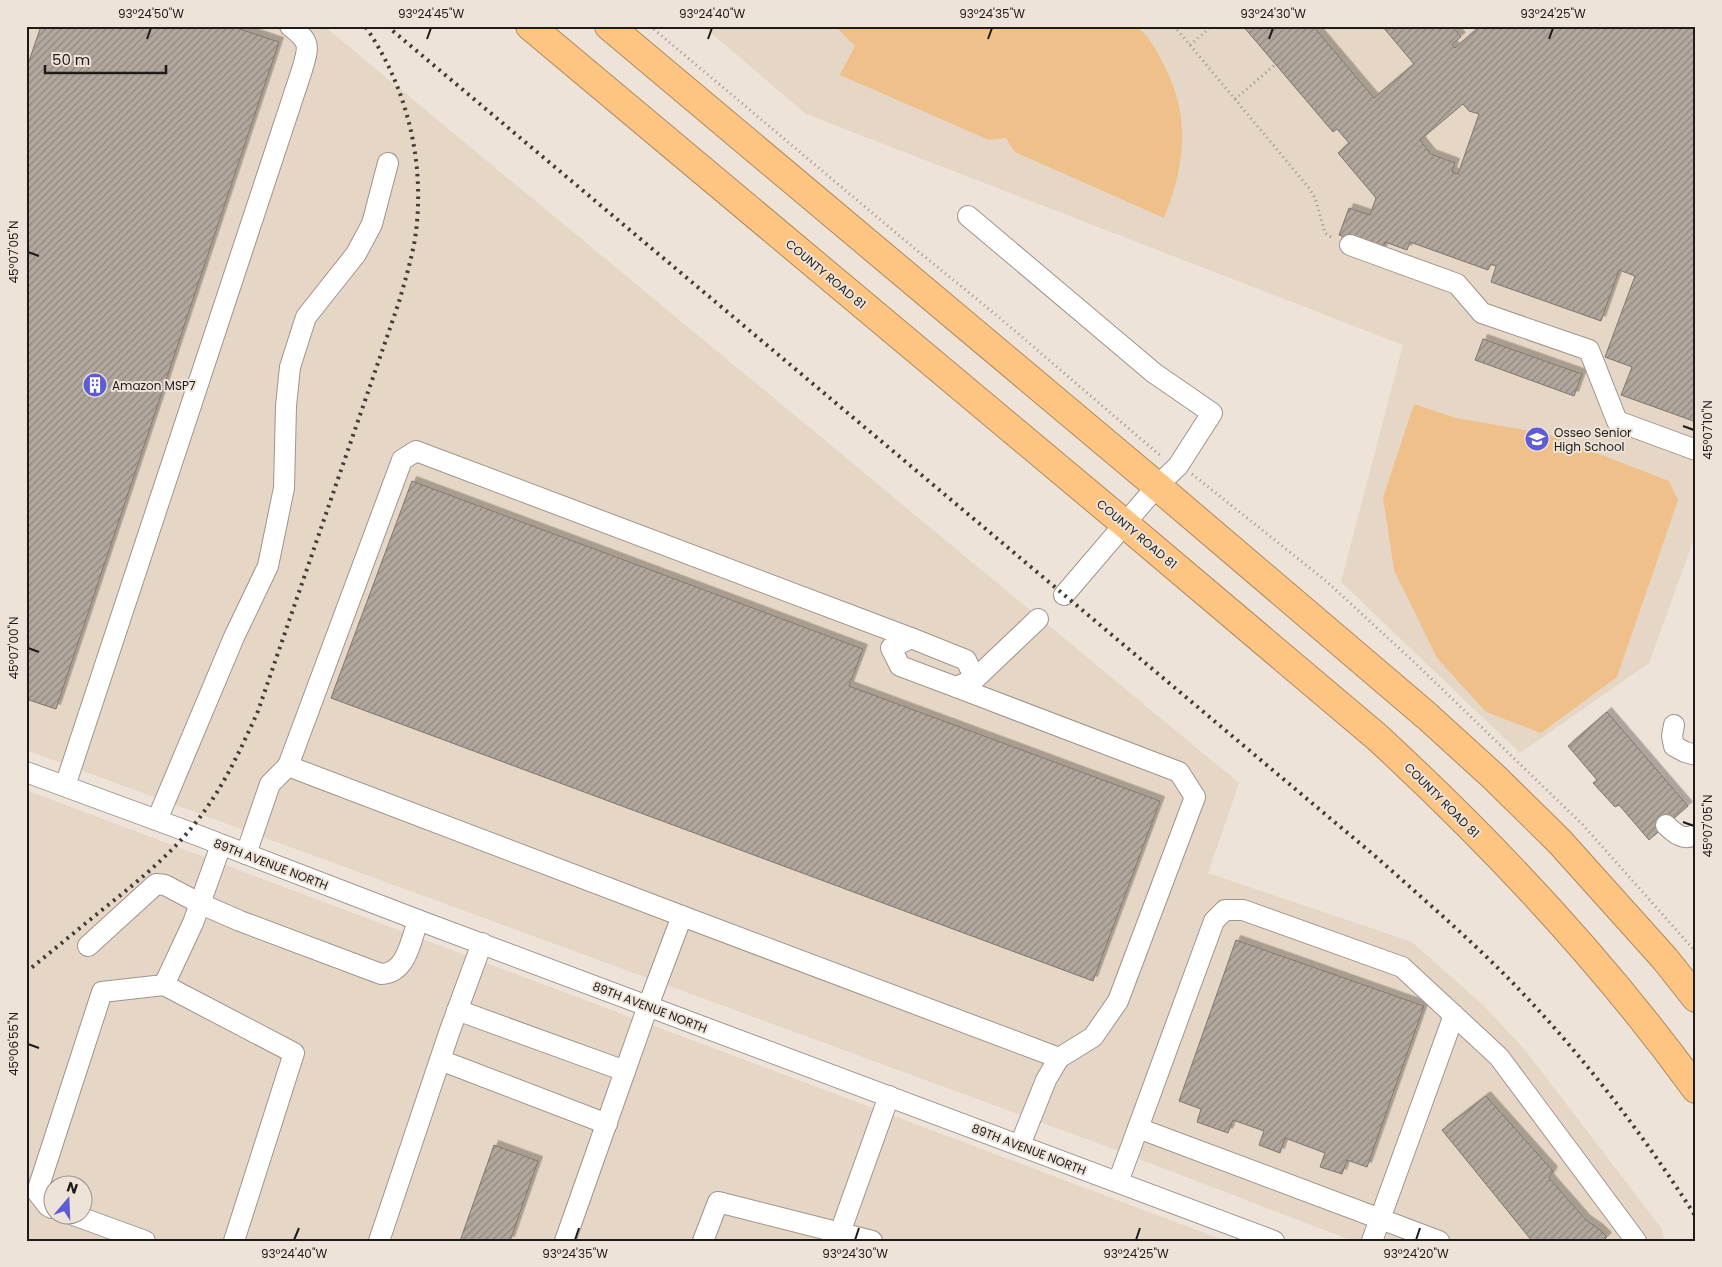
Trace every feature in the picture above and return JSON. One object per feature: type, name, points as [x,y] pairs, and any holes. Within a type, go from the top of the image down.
[{"type":"highway","name":"COUNTY ROAD 81","points":[[530,26],[1377,737],[1414,771],[1500,858],[1580,944],[1668,1050],[1696,1089]]},
{"type":"highway","points":[[609,26],[1157,486],[1427,716],[1495,778],[1560,842],[1665,959],[1696,998]]},
{"type":"street","points":[[65,786],[308,51],[304,37],[290,26]]},
{"type":"street","points":[[157,820],[234,637],[268,566],[284,488],[286,406],[290,367],[306,317],[356,254],[372,224],[388,163]]},
{"type":"street","points":[[968,216],[1154,373],[1212,413],[1178,466],[1157,486],[1064,594]]},
{"type":"street","points":[[1350,245],[1457,284],[1482,313],[1589,350],[1617,421],[1696,450]]},
{"type":"street","points":[[246,854],[270,784],[288,766],[402,460],[416,451],[966,660],[975,679]]},
{"type":"street","points":[[956,687],[975,679],[1038,619]]},
{"type":"street","points":[[911,638],[891,648],[900,666],[1179,772],[1195,797],[1118,1001],[1093,1037],[1059,1058],[1046,1080],[1020,1145]]},
{"type":"street","points":[[1674,725],[1672,736],[1674,746],[1696,756],[1694,762],[1696,769]]},
{"type":"street","points":[[288,766],[1059,1058]]},
{"type":"street","name":"89TH AVENUE NORTH","points":[[26,772],[222,844],[418,920],[1274,1241]]},
{"type":"street","points":[[1666,825],[1673,833],[1682,837],[1692,837],[1696,834]]},
{"type":"street","points":[[164,985],[201,904],[222,844]]},
{"type":"street","points":[[88,946],[156,884],[165,885],[201,904],[240,921],[381,974],[390,974],[397,969],[404,959],[418,920]]},
{"type":"street","points":[[1118,1182],[1214,921],[1225,910],[1243,910],[1402,967],[1499,1057],[1636,1241]]},
{"type":"street","points":[[565,1241],[648,1006],[682,916]]},
{"type":"street","points":[[379,1241],[482,943]]},
{"type":"street","points":[[43,1174],[102,992],[164,985],[294,1053],[234,1241]]},
{"type":"street","points":[[458,1010],[625,1071]]},
{"type":"street","points":[[1372,1241],[1454,1015]]},
{"type":"street","points":[[440,1060],[607,1124]]},
{"type":"street","points":[[838,1237],[889,1096]]},
{"type":"street","points":[[1138,1128],[1439,1241]]},
{"type":"street","points":[[42,1177],[37,1192],[42,1198]]},
{"type":"street","points":[[703,1241],[718,1202],[838,1237],[872,1241]]},
{"type":"street","points":[[92,1222],[145,1241]]},
{"type":"path","points":[[1174,26],[1309,188],[1315,198],[1325,232],[1332,238],[1350,245]]},
{"type":"path","points":[[1190,46],[1212,26]]},
{"type":"path","points":[[1235,100],[1276,64]]},
{"type":"shaded area","points":[[26,26],[324,26],[1239,783],[1208,873],[1412,942],[1484,1006],[1525,1050],[1662,1229],[1664,1241],[1353,1241],[1108,1147],[26,750]]},
{"type":"shaded area","name":"Osseo Senior High School","points":[[703,26],[1696,26],[1696,533],[1649,663],[1520,753],[1341,582],[1403,345],[806,114]]},
{"type":"shaded area","points":[[835,26],[1137,26],[1153,45],[1165,67],[1179,105],[1182,124],[1182,142],[1177,179],[1164,218],[1015,152],[1006,138],[989,140],[840,75],[855,46]]},
{"type":"shaded area","points":[[1414,404],[1456,418],[1547,434],[1669,481],[1678,500],[1617,677],[1541,733],[1486,712],[1437,658],[1394,570],[1383,498]]},
{"type":"shaded area","points":[[26,790],[1226,1241],[26,1241]]},
{"type":"building","name":"Amazon MSP7","points":[[41,26],[231,26],[279,42],[56,709],[26,699],[26,70]]},
{"type":"building","name":"Osseo Senior High School","points":[[1243,26],[1313,26],[1374,98],[1414,64],[1382,26],[1452,26],[1461,37],[1452,44],[1455,48],[1477,29],[1475,26],[1696,26],[1696,422],[1621,395],[1632,367],[1605,357],[1635,276],[1619,270],[1601,321],[1491,282],[1496,266],[1491,264],[1488,270],[1410,242],[1407,250],[1385,242],[1382,251],[1339,235],[1349,208],[1370,215],[1376,198],[1338,153],[1349,143],[1337,129],[1333,132]],"holes":[[[1463,104],[1469,111],[1479,114],[1458,174],[1452,172],[1455,163],[1431,154],[1420,140]]]},
{"type":"building","points":[[1483,339],[1582,374],[1574,396],[1475,360]]},
{"type":"building","points":[[412,481],[863,649],[849,686],[1160,801],[1093,981],[331,698]]},
{"type":"building","points":[[1607,712],[1688,806],[1649,840],[1619,805],[1615,807],[1593,783],[1597,780],[1568,746]]},
{"type":"building","points":[[1236,940],[1424,1006],[1367,1167],[1347,1160],[1342,1174],[1320,1167],[1325,1153],[1285,1138],[1280,1153],[1259,1145],[1264,1131],[1233,1120],[1228,1133],[1197,1122],[1201,1109],[1179,1101]]},
{"type":"building","points":[[1486,1096],[1553,1171],[1549,1178],[1586,1220],[1607,1237],[1603,1241],[1532,1241],[1442,1130]]},
{"type":"building","points":[[494,1145],[538,1161],[510,1241],[460,1241]]},
{"type":"railway","points":[[26,972],[146,874],[188,832],[223,782],[258,711],[399,302],[415,239],[418,183],[410,128],[403,101],[392,75],[380,50],[365,26]]},
{"type":"railway","points":[[387,26],[1375,856],[1474,945],[1533,1004],[1583,1062],[1631,1122],[1696,1217]]},
{"type":"place","name":"Amazon MSP7","points":[[95,385]]},
{"type":"place","name":"Osseo Senior High School","points":[[1537,439]]}]
